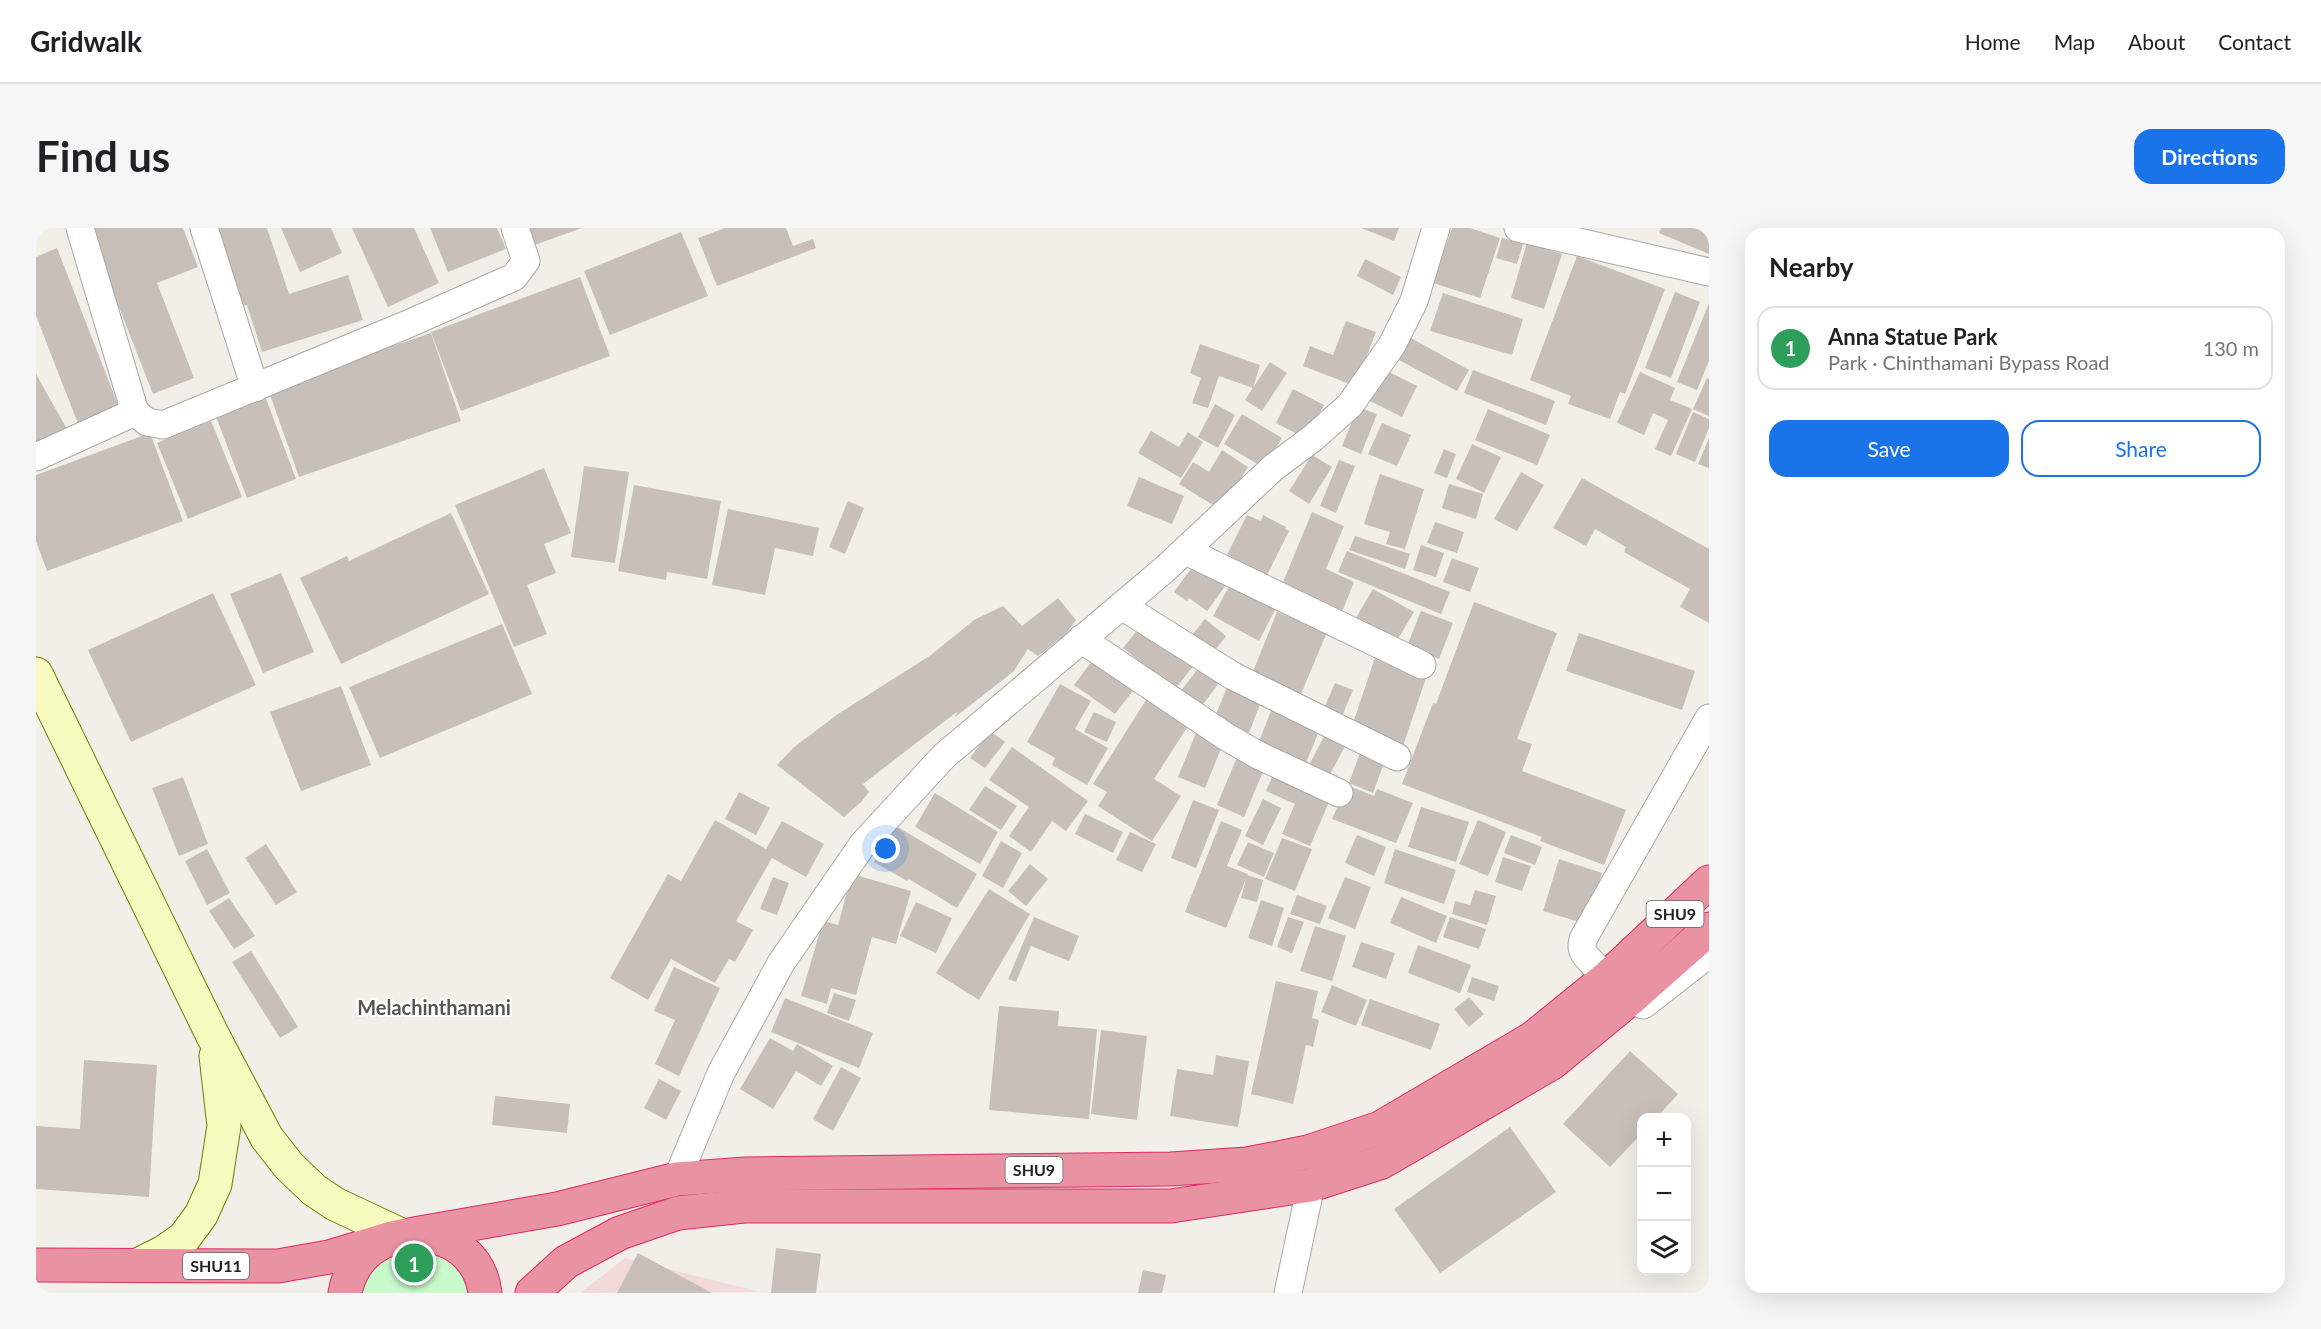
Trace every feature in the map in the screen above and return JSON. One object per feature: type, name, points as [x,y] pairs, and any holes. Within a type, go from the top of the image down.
[{"type":"highway","name":"SHU9","points":[[532,1293],[566,1262],[620,1233],[678,1213],[744,1206],[1171,1206],[1245,1197],[1311,1185],[1382,1162],[1552,1063],[1620,988],[1641,947],[1709,882]]},
{"type":"highway","name":"SHU9","points":[[345,1293],[352,1273],[362,1258],[375,1246],[402,1236],[557,1209],[677,1179],[746,1174],[1171,1169],[1247,1164],[1308,1152],[1380,1128],[1620,988],[1672,962],[1709,929]]},
{"type":"highway","name":"SHU11","points":[[36,1265],[278,1266],[329,1257],[402,1236]]},
{"type":"highway","points":[[402,1236],[436,1237],[457,1247],[473,1264],[484,1285],[485,1293]]},
{"type":"street","points":[[80,228],[135,412],[147,422],[163,425],[514,277],[526,261],[515,228]]},
{"type":"street","points":[[204,228],[255,388]]},
{"type":"street","points":[[677,1179],[721,1073],[781,963],[863,844],[944,756],[1186,551],[1274,467],[1313,438],[1350,405],[1392,345],[1414,301],[1436,228]]},
{"type":"street","points":[[1518,228],[1709,272]]},
{"type":"street","points":[[36,457],[135,412]]},
{"type":"street","points":[[1186,551],[1422,665]]},
{"type":"street","points":[[1122,606],[1233,676],[1397,757]]},
{"type":"street","points":[[1081,639],[1225,736],[1339,793]]},
{"type":"street","points":[[36,674],[213,1036],[267,1138],[289,1167],[314,1190],[335,1204],[402,1236]]},
{"type":"street","points":[[1709,718],[1583,939],[1582,946],[1585,954],[1620,988],[1640,1004],[1646,1005],[1709,954]]},
{"type":"street","points":[[138,1265],[184,1239],[201,1215],[215,1184],[224,1126],[213,1036]]},
{"type":"street","points":[[1288,1293],[1311,1185]]},
{"type":"shaded area","points":[[625,1258],[760,1292],[580,1293]]},
{"type":"green space","points":[[445,1244],[480,1293],[348,1293],[374,1249]]},
{"type":"building","points":[[88,228],[183,228],[198,267],[157,283],[194,378],[153,394]]},
{"type":"building","points":[[213,228],[267,228],[289,294],[348,275],[363,320],[262,352],[247,305],[242,306]]},
{"type":"building","points":[[281,228],[331,228],[342,253],[300,272]]},
{"type":"building","points":[[352,228],[414,228],[439,283],[388,307]]},
{"type":"building","points":[[430,228],[497,228],[506,249],[448,272]]},
{"type":"building","points":[[522,228],[582,228],[529,247]]},
{"type":"building","points":[[725,228],[786,228],[793,246],[813,239],[816,248],[717,286],[698,238]]},
{"type":"building","points":[[1361,228],[1399,228],[1394,241]]},
{"type":"building","points":[[1452,228],[1470,228],[1500,238],[1480,298],[1433,283]]},
{"type":"building","points":[[1661,228],[1709,228],[1709,254],[1659,233]]},
{"type":"building","points":[[681,232],[708,296],[610,335],[584,271]]},
{"type":"building","points":[[1502,238],[1523,244],[1517,264],[1496,258]]},
{"type":"building","points":[[1527,243],[1562,254],[1544,309],[1511,298]]},
{"type":"building","points":[[57,248],[120,410],[79,426],[36,316],[36,257]]},
{"type":"building","points":[[1577,256],[1665,289],[1625,394],[1620,392],[1610,419],[1568,404],[1571,396],[1530,380]]},
{"type":"building","points":[[1365,259],[1401,277],[1393,295],[1357,276]]},
{"type":"building","points":[[580,277],[610,356],[461,411],[431,332]]},
{"type":"building","points":[[1675,292],[1700,302],[1671,378],[1645,368]]},
{"type":"building","points":[[1443,293],[1523,319],[1512,355],[1430,331]]},
{"type":"building","points":[[1709,303],[1709,361],[1697,390],[1677,382]]},
{"type":"building","points":[[1346,321],[1376,332],[1355,386],[1303,366],[1310,346],[1333,355]]},
{"type":"building","points":[[431,333],[461,421],[299,477],[268,389]]},
{"type":"building","points":[[1409,337],[1469,370],[1457,391],[1397,359]]},
{"type":"building","points":[[1200,344],[1260,365],[1253,388],[1219,376],[1208,408],[1192,403],[1201,378],[1190,373]]},
{"type":"building","points":[[1270,362],[1287,373],[1262,411],[1245,400]]},
{"type":"building","points":[[1383,369],[1417,386],[1402,417],[1368,400]]},
{"type":"building","points":[[1473,370],[1555,401],[1546,425],[1464,393]]},
{"type":"building","points":[[1640,372],[1675,388],[1670,400],[1692,409],[1671,456],[1655,449],[1668,420],[1653,413],[1644,435],[1617,423]]},
{"type":"building","points":[[36,374],[67,429],[36,446]]},
{"type":"building","points":[[1707,378],[1709,379],[1709,416],[1693,409]]},
{"type":"building","points":[[1293,389],[1324,405],[1307,439],[1276,423]]},
{"type":"building","points":[[265,396],[296,479],[247,498],[215,414]]},
{"type":"building","points":[[1215,404],[1235,415],[1218,448],[1198,437]]},
{"type":"building","points":[[1358,407],[1377,414],[1361,454],[1342,446]]},
{"type":"building","points":[[1488,409],[1550,435],[1537,465],[1475,440]]},
{"type":"building","points":[[1693,412],[1709,419],[1709,428],[1695,462],[1676,454]]},
{"type":"building","points":[[1242,414],[1282,438],[1264,468],[1224,444]]},
{"type":"building","points":[[211,421],[242,497],[188,519],[157,443]]},
{"type":"building","points":[[1382,423],[1411,435],[1397,466],[1368,454]]},
{"type":"building","points":[[1151,431],[1179,447],[1188,432],[1203,442],[1181,478],[1138,453]]},
{"type":"building","points":[[150,433],[183,521],[47,571],[36,541],[36,475]]},
{"type":"building","points":[[1709,438],[1709,468],[1698,464]]},
{"type":"building","points":[[1472,444],[1501,457],[1484,493],[1456,479]]},
{"type":"building","points":[[1444,449],[1456,454],[1447,478],[1434,473]]},
{"type":"building","points":[[1222,450],[1248,467],[1221,510],[1179,484],[1193,462],[1209,472]]},
{"type":"building","points":[[1312,455],[1332,467],[1309,504],[1289,491]]},
{"type":"building","points":[[1339,460],[1355,466],[1336,513],[1320,506]]},
{"type":"building","points":[[584,466],[629,472],[615,563],[571,557]]},
{"type":"building","points":[[544,468],[571,533],[544,544],[556,573],[527,585],[547,634],[514,647],[455,505]]},
{"type":"building","points":[[1521,472],[1544,485],[1517,531],[1494,519]]},
{"type":"building","points":[[1380,474],[1424,489],[1405,549],[1386,544],[1390,532],[1364,524]]},
{"type":"building","points":[[1139,477],[1184,496],[1172,524],[1127,506]]},
{"type":"building","points":[[1582,478],[1709,549],[1709,623],[1680,607],[1690,589],[1624,552],[1626,547],[1595,529],[1586,546],[1553,528]]},
{"type":"building","points":[[1449,484],[1483,494],[1476,519],[1442,508]]},
{"type":"building","points":[[634,485],[721,501],[707,579],[667,572],[666,580],[618,571]]},
{"type":"building","points":[[848,501],[864,508],[845,554],[829,547]]},
{"type":"building","points":[[728,509],[819,528],[813,556],[775,548],[765,595],[712,585]]},
{"type":"building","points":[[1312,512],[1344,526],[1326,569],[1354,582],[1342,612],[1281,587]]},
{"type":"building","points":[[451,513],[489,594],[341,664],[300,578],[347,556],[349,561]]},
{"type":"building","points":[[1247,515],[1261,521],[1263,515],[1286,527],[1285,529],[1289,531],[1265,579],[1225,559]]},
{"type":"building","points":[[1435,522],[1464,532],[1457,553],[1427,543]]},
{"type":"building","points":[[1355,536],[1410,554],[1405,569],[1349,550]]},
{"type":"building","points":[[1421,545],[1444,553],[1436,577],[1413,570]]},
{"type":"building","points":[[1347,551],[1450,592],[1441,614],[1338,572]]},
{"type":"building","points":[[1452,558],[1479,568],[1470,592],[1443,582]]},
{"type":"building","points":[[1198,559],[1229,581],[1207,611],[1189,598],[1187,601],[1174,592]]},
{"type":"building","points":[[281,573],[314,652],[263,673],[230,594]]},
{"type":"building","points":[[1232,581],[1277,606],[1259,641],[1213,616]]},
{"type":"building","points":[[1373,589],[1414,612],[1395,644],[1354,621]]},
{"type":"building","points":[[213,593],[256,685],[131,742],[88,650]]},
{"type":"building","points":[[1058,598],[1076,620],[1066,634],[1038,656],[1028,649],[1014,671],[863,784],[869,792],[844,817],[777,765],[793,748],[838,714],[931,655],[974,620],[1003,606],[1022,626]]},
{"type":"building","points":[[1474,602],[1557,633],[1517,739],[1532,744],[1522,771],[1626,810],[1604,865],[1540,841],[1542,837],[1402,784],[1433,703],[1436,704]]},
{"type":"building","points":[[1421,611],[1453,623],[1439,659],[1407,646]]},
{"type":"building","points":[[1277,612],[1327,632],[1301,694],[1252,674]]},
{"type":"building","points":[[1205,619],[1226,636],[1213,653],[1192,635]]},
{"type":"building","points":[[1143,623],[1195,664],[1175,689],[1123,648]]},
{"type":"building","points":[[502,624],[532,694],[380,758],[349,687]]},
{"type":"building","points":[[1579,633],[1695,671],[1682,710],[1566,671]]},
{"type":"building","points":[[1097,654],[1138,684],[1115,714],[1074,685]]},
{"type":"building","points":[[1376,655],[1428,672],[1402,749],[1350,732]]},
{"type":"building","points":[[1201,665],[1221,680],[1201,707],[1180,692]]},
{"type":"building","points":[[1335,683],[1353,690],[1342,716],[1324,708]]},
{"type":"building","points":[[1060,684],[1091,701],[1075,729],[1108,748],[1087,785],[1052,765],[1055,758],[1027,742]]},
{"type":"building","points":[[1228,685],[1262,699],[1249,733],[1214,719]]},
{"type":"building","points":[[341,686],[371,765],[301,791],[270,712]]},
{"type":"building","points":[[1146,700],[1188,726],[1154,779],[1181,796],[1152,841],[1098,806],[1107,792],[1093,784]]},
{"type":"building","points":[[1273,706],[1321,726],[1306,763],[1258,744]]},
{"type":"building","points":[[1094,712],[1116,722],[1107,742],[1084,732]]},
{"type":"building","points":[[1198,728],[1225,739],[1205,788],[1178,777]]},
{"type":"building","points":[[1328,729],[1349,739],[1328,778],[1308,767]]},
{"type":"building","points":[[990,731],[1005,742],[985,768],[970,758]]},
{"type":"building","points":[[1363,745],[1387,755],[1373,793],[1349,783]]},
{"type":"building","points":[[1012,747],[1088,801],[1066,831],[1052,821],[1031,852],[1009,836],[1029,807],[989,780]]},
{"type":"building","points":[[1238,755],[1265,767],[1244,817],[1217,805]]},
{"type":"building","points":[[1276,768],[1333,793],[1310,846],[1282,834],[1295,804],[1266,791]]},
{"type":"building","points":[[183,777],[208,844],[179,856],[152,788]]},
{"type":"building","points":[[1347,785],[1374,796],[1377,789],[1413,803],[1396,843],[1332,819]]},
{"type":"building","points":[[985,786],[1017,806],[1001,830],[969,810]]},
{"type":"building","points":[[739,792],[770,808],[756,835],[725,819]]},
{"type":"building","points":[[935,793],[998,832],[980,864],[915,827]]},
{"type":"building","points":[[1263,799],[1281,808],[1263,845],[1245,836]]},
{"type":"building","points":[[1193,800],[1219,810],[1196,868],[1171,858]]},
{"type":"building","points":[[1421,807],[1469,822],[1456,862],[1408,847]]},
{"type":"building","points":[[1085,814],[1123,832],[1113,853],[1075,834]]},
{"type":"building","points":[[715,820],[766,849],[782,821],[824,844],[806,877],[772,858],[736,921],[753,930],[735,962],[729,959],[715,983],[671,959],[648,1000],[610,978],[668,874],[681,881]]},
{"type":"building","points":[[1478,820],[1506,832],[1488,876],[1459,864]]},
{"type":"building","points":[[1221,821],[1242,830],[1227,866],[1248,874],[1226,928],[1185,912]]},
{"type":"building","points":[[896,826],[977,874],[957,908],[909,879],[907,881],[874,862]]},
{"type":"building","points":[[1130,832],[1156,844],[1142,872],[1116,860]]},
{"type":"building","points":[[1357,835],[1386,847],[1374,876],[1345,863]]},
{"type":"building","points":[[1511,835],[1542,847],[1535,865],[1504,853]]},
{"type":"building","points":[[1282,838],[1312,849],[1295,891],[1265,879]]},
{"type":"building","points":[[1001,841],[1022,853],[1003,888],[982,876]]},
{"type":"building","points":[[1248,842],[1274,853],[1264,877],[1237,865]]},
{"type":"building","points":[[266,844],[297,892],[276,905],[245,858]]},
{"type":"building","points":[[207,849],[230,893],[207,905],[185,861]]},
{"type":"building","points":[[1395,849],[1456,870],[1444,904],[1384,883]]},
{"type":"building","points":[[1503,857],[1531,866],[1522,891],[1495,882]]},
{"type":"building","points":[[1559,859],[1602,873],[1586,924],[1543,911]]},
{"type":"building","points":[[1030,864],[1048,879],[1026,906],[1008,891]]},
{"type":"building","points":[[852,874],[911,891],[896,944],[872,937],[856,995],[831,988],[827,1004],[801,996],[823,921],[838,925]]},
{"type":"building","points":[[1247,875],[1263,880],[1257,902],[1241,898]]},
{"type":"building","points":[[773,877],[789,883],[777,915],[760,909]]},
{"type":"building","points":[[1345,877],[1371,887],[1355,929],[1328,918]]},
{"type":"building","points":[[989,889],[1030,914],[979,1000],[936,973]]},
{"type":"building","points":[[1475,890],[1496,896],[1487,925],[1452,914],[1455,901],[1470,905]]},
{"type":"building","points":[[1297,895],[1327,906],[1320,924],[1290,914]]},
{"type":"building","points":[[1401,897],[1447,916],[1436,943],[1390,923]]},
{"type":"building","points":[[229,898],[255,936],[234,949],[209,911]]},
{"type":"building","points":[[1261,900],[1284,908],[1272,946],[1248,938]]},
{"type":"building","points":[[916,902],[952,918],[936,953],[900,936]]},
{"type":"building","points":[[1034,917],[1079,936],[1069,961],[1031,946],[1016,982],[1008,979]]},
{"type":"building","points":[[1288,917],[1304,922],[1292,953],[1277,947]]},
{"type":"building","points":[[1450,917],[1486,929],[1479,949],[1443,937]]},
{"type":"building","points":[[1315,926],[1346,936],[1332,981],[1300,971]]},
{"type":"building","points":[[1361,942],[1395,953],[1386,979],[1352,967]]},
{"type":"building","points":[[1418,945],[1471,965],[1460,993],[1408,973]]},
{"type":"building","points":[[251,951],[298,1027],[280,1038],[232,962]]},
{"type":"building","points":[[674,967],[720,988],[679,1076],[655,1064],[675,1020],[654,1011]]},
{"type":"building","points":[[1472,977],[1499,986],[1494,1001],[1467,992]]},
{"type":"building","points":[[1276,981],[1318,991],[1312,1018],[1319,1020],[1313,1047],[1306,1045],[1293,1104],[1251,1094]]},
{"type":"building","points":[[1332,985],[1367,1000],[1356,1026],[1321,1012]]},
{"type":"building","points":[[834,993],[856,1000],[849,1021],[827,1013]]},
{"type":"building","points":[[1469,997],[1484,1014],[1469,1027],[1454,1009]]},
{"type":"building","points":[[785,998],[873,1033],[859,1068],[771,1032]]},
{"type":"building","points":[[1370,999],[1440,1024],[1431,1050],[1361,1025]]},
{"type":"building","points":[[999,1006],[1059,1011],[1058,1026],[1097,1029],[1089,1119],[989,1110]]},
{"type":"building","points":[[1101,1030],[1147,1036],[1137,1120],[1091,1114]]},
{"type":"building","points":[[770,1038],[793,1051],[797,1044],[833,1066],[821,1086],[796,1071],[773,1109],[740,1089]]},
{"type":"building","points":[[1630,1051],[1678,1094],[1661,1113],[1637,1113],[1637,1138],[1610,1167],[1563,1124]]},
{"type":"building","points":[[1216,1055],[1249,1061],[1238,1127],[1170,1116],[1177,1069],[1213,1075]]},
{"type":"building","points":[[84,1060],[157,1065],[149,1197],[36,1189],[36,1126],[80,1129]]},
{"type":"building","points":[[841,1067],[861,1078],[833,1131],[813,1119]]},
{"type":"building","points":[[659,1079],[681,1091],[666,1120],[644,1108]]},
{"type":"building","points":[[495,1096],[570,1104],[567,1133],[492,1125]]},
{"type":"building","points":[[1510,1127],[1556,1192],[1440,1273],[1394,1209]]},
{"type":"building","points":[[776,1248],[821,1254],[816,1293],[771,1293]]},
{"type":"building","points":[[638,1253],[712,1293],[617,1293]]},
{"type":"building","points":[[1143,1270],[1166,1275],[1162,1293],[1138,1293]]},
{"type":"place","name":"Anna Statue Park","points":[[414,1263]]},
{"type":"district","name":"Melachinthamani","points":[[434,1008]]}]
